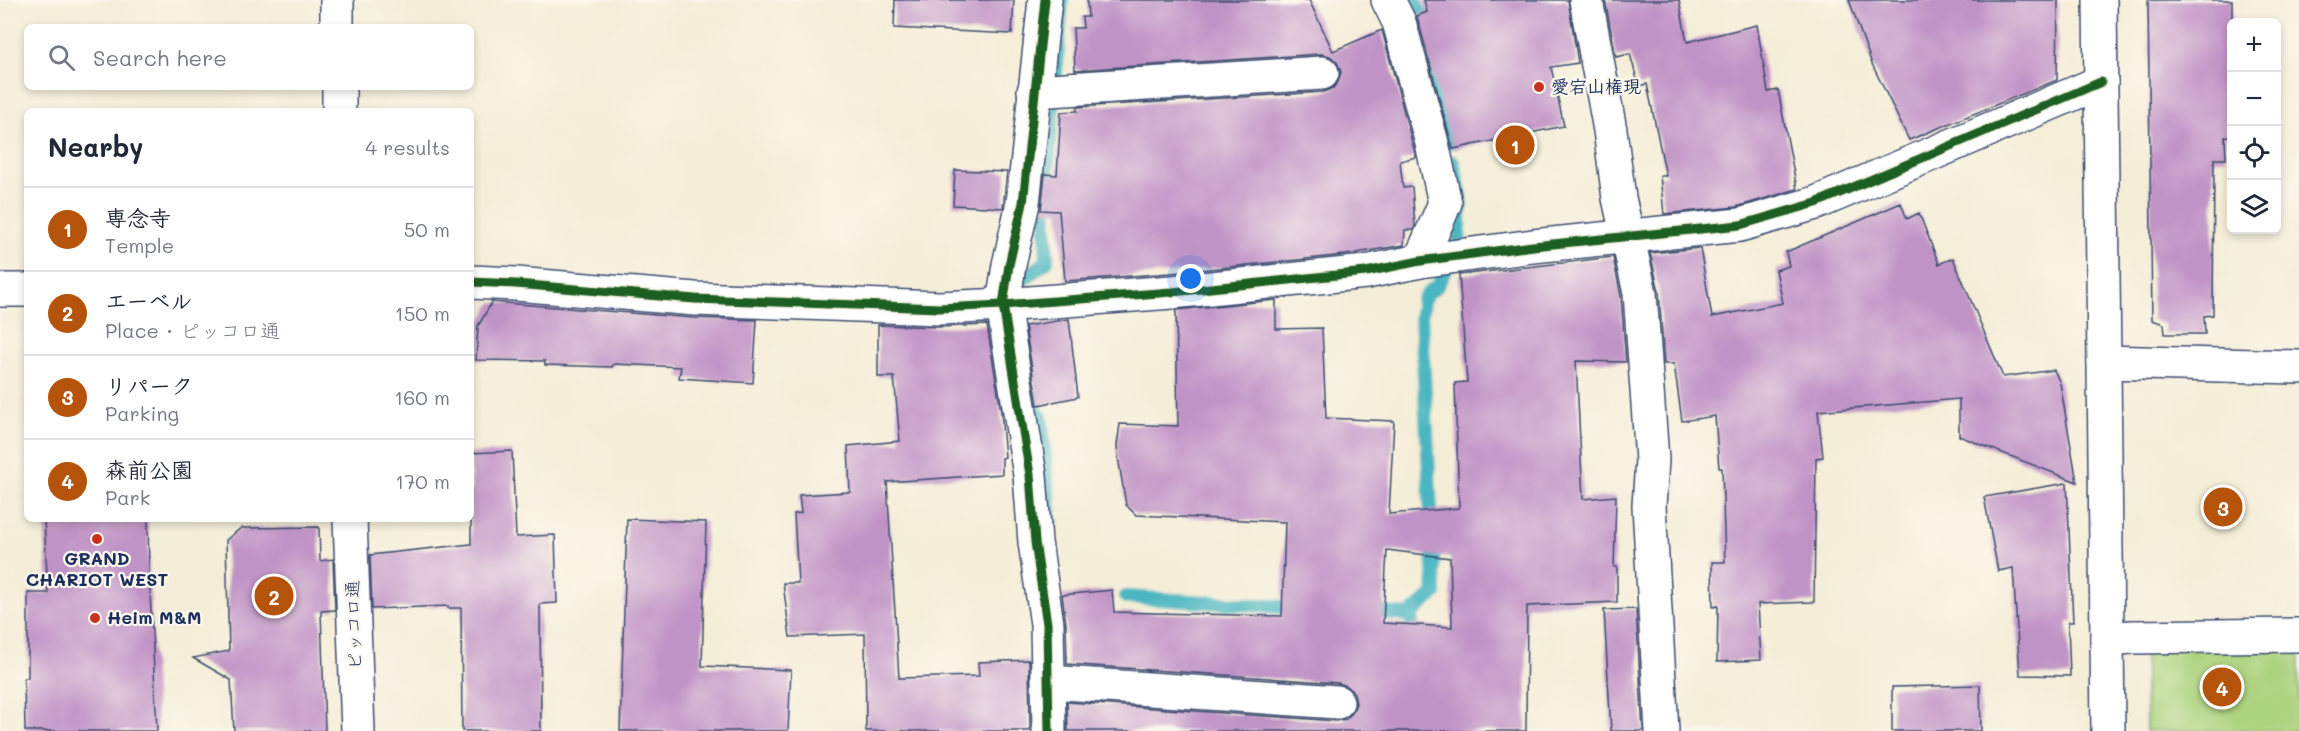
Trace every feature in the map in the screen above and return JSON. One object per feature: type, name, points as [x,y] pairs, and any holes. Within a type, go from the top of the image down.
[{"type":"street","points":[[337,0],[337,24]]},
{"type":"street","points":[[1045,0],[1047,90],[1009,265],[1003,305],[1030,475],[1035,542],[1047,624],[1049,731]]},
{"type":"street","points":[[1388,0],[1399,22],[1432,143],[1445,203],[1420,261]]},
{"type":"street","points":[[1587,0],[1610,130],[1619,198],[1640,293],[1652,460],[1649,506],[1662,731]]},
{"type":"street","points":[[2100,0],[2108,731]]},
{"type":"street","points":[[1047,90],[1323,73]]},
{"type":"street","points":[[474,282],[695,299],[939,308],[1172,292],[1366,272],[1420,261],[1533,246],[1740,225],[1816,203],[2101,82]]},
{"type":"street","points":[[339,90],[339,108]]},
{"type":"street","points":[[0,290],[24,290]]},
{"type":"street","points":[[2104,362],[2299,367]]},
{"type":"street","name":"ピッコロ通","points":[[350,522],[358,731]]},
{"type":"street","points":[[2108,639],[2299,635]]},
{"type":"street","points":[[1049,682],[1337,702]]},
{"type":"green space","points":[[2144,642],[2299,642],[2299,731],[2146,731]]},
{"type":"building","points":[[895,0],[1014,0],[1012,34],[894,28]]},
{"type":"building","points":[[1087,0],[1309,0],[1333,51],[1382,30],[1416,157],[1400,161],[1403,188],[1412,187],[1415,226],[1413,230],[1405,230],[1404,245],[1345,255],[1065,281],[1059,211],[1041,210],[1045,174],[1057,175],[1061,112],[1077,111],[1077,107],[1323,92],[1333,88],[1341,72],[1337,62],[1330,56],[1321,54],[1075,70],[1073,28],[1083,28],[1082,17],[1088,17]]},
{"type":"building","points":[[1424,0],[1568,0],[1578,63],[1551,67],[1564,126],[1453,149],[1417,16],[1427,12]]},
{"type":"building","points":[[1605,0],[1679,0],[1687,42],[1757,25],[1768,92],[1778,90],[1797,189],[1736,207],[1664,214],[1660,176],[1666,176],[1647,84],[1639,86],[1630,54],[1616,57]]},
{"type":"building","points":[[1849,0],[2058,0],[2057,80],[1909,140],[1872,64]]},
{"type":"building","points":[[2148,0],[2232,0],[2232,18],[2227,18],[2226,159],[2214,159],[2213,315],[2204,316],[2205,334],[2165,334],[2164,324],[2152,320]]},
{"type":"building","points":[[955,170],[1007,172],[1003,208],[953,205]]},
{"type":"building","points":[[1901,203],[1907,219],[1919,213],[1939,264],[1953,258],[2003,377],[2054,370],[2060,383],[2077,482],[1959,436],[1959,399],[1818,411],[1823,457],[1816,458],[1814,602],[1758,604],[1761,660],[1717,662],[1718,606],[1713,607],[1712,562],[1725,562],[1722,468],[1719,468],[1715,416],[1682,421],[1674,364],[1664,364],[1659,291],[1650,253],[1700,248],[1712,317],[1783,303],[1776,270],[1789,266],[1786,252]]},
{"type":"building","points":[[1613,257],[1621,296],[1626,362],[1576,361],[1583,499],[1616,496],[1614,567],[1617,567],[1617,602],[1527,606],[1526,731],[1068,731],[1067,702],[1336,721],[1346,719],[1352,713],[1356,704],[1354,693],[1347,686],[1338,683],[1067,664],[1066,624],[1062,595],[1112,590],[1114,612],[1282,616],[1285,522],[1136,515],[1126,505],[1117,445],[1120,424],[1178,426],[1176,310],[1276,300],[1276,329],[1322,328],[1326,418],[1394,421],[1389,514],[1459,508],[1455,383],[1467,382],[1459,275]],"holes":[[[1387,550],[1450,558],[1452,627],[1383,623]]]},
{"type":"building","points":[[492,302],[693,318],[757,320],[753,383],[679,378],[681,367],[614,364],[612,367],[545,365],[545,361],[476,360],[478,326]]},
{"type":"building","points":[[1069,319],[1078,397],[1038,405],[1025,326]]},
{"type":"building","points":[[878,325],[938,327],[987,325],[1001,412],[1005,457],[1002,458],[1002,474],[887,482],[899,678],[979,676],[978,662],[1029,660],[1030,731],[866,731],[865,634],[790,637],[783,583],[798,583],[794,514],[801,513],[799,495],[850,492],[848,446],[900,441],[894,377],[878,377]]},
{"type":"building","points":[[512,451],[516,537],[555,535],[557,603],[540,604],[541,731],[462,731],[461,608],[448,608],[448,606],[372,609],[370,555],[471,544],[471,522],[474,522],[474,453]]},
{"type":"building","points":[[2067,483],[2073,622],[2068,622],[2070,676],[2020,675],[2013,568],[1998,571],[1984,497]]},
{"type":"building","points":[[627,519],[706,522],[702,666],[791,670],[788,731],[620,731]]},
{"type":"building","points":[[44,522],[148,522],[157,731],[25,731],[24,678],[28,678],[28,593],[48,593]]},
{"type":"building","points":[[319,527],[320,561],[333,559],[335,610],[321,611],[325,731],[234,731],[231,680],[193,658],[229,651],[226,540],[241,528]]},
{"type":"building","points":[[1636,609],[1643,731],[1611,731],[1604,610]]},
{"type":"building","points":[[1980,685],[1981,731],[1892,731],[1892,687]]},
{"type":"waterway","points":[[1020,295],[1020,282],[1047,261],[1045,195],[1062,0]]},
{"type":"waterway","points":[[1414,0],[1426,31]]},
{"type":"waterway","points":[[1433,68],[1448,143]]},
{"type":"waterway","points":[[1410,615],[1435,593],[1421,315],[1423,300],[1438,285],[1459,242],[1461,196],[1453,162]]},
{"type":"waterway","points":[[1031,395],[1033,406],[1041,417],[1051,524]]},
{"type":"waterway","points":[[1126,597],[1300,608]]},
{"type":"waterway","points":[[1367,612],[1410,615],[1412,621]]},
{"type":"cycle path","points":[[1045,0],[1023,203],[1009,265],[1003,305],[1030,475],[1035,542],[1047,624],[1049,731]]},
{"type":"cycle path","points":[[474,282],[695,299],[939,308],[1172,292],[1366,272],[1420,261],[1533,246],[1740,225],[1816,203],[2101,82]]},
{"type":"place","name":"愛宕山権現","points":[[1539,87]]},
{"type":"place","name":"専念寺","points":[[1515,145]]},
{"type":"place","name":"リパーク","points":[[2223,507]]},
{"type":"place","name":"GRAND CHARIOT WEST","points":[[97,539]]},
{"type":"place","name":"エーベル","points":[[274,596]]},
{"type":"place","name":"Heim M&M","points":[[95,618]]},
{"type":"place","name":"森前公園","points":[[2222,687]]}]
